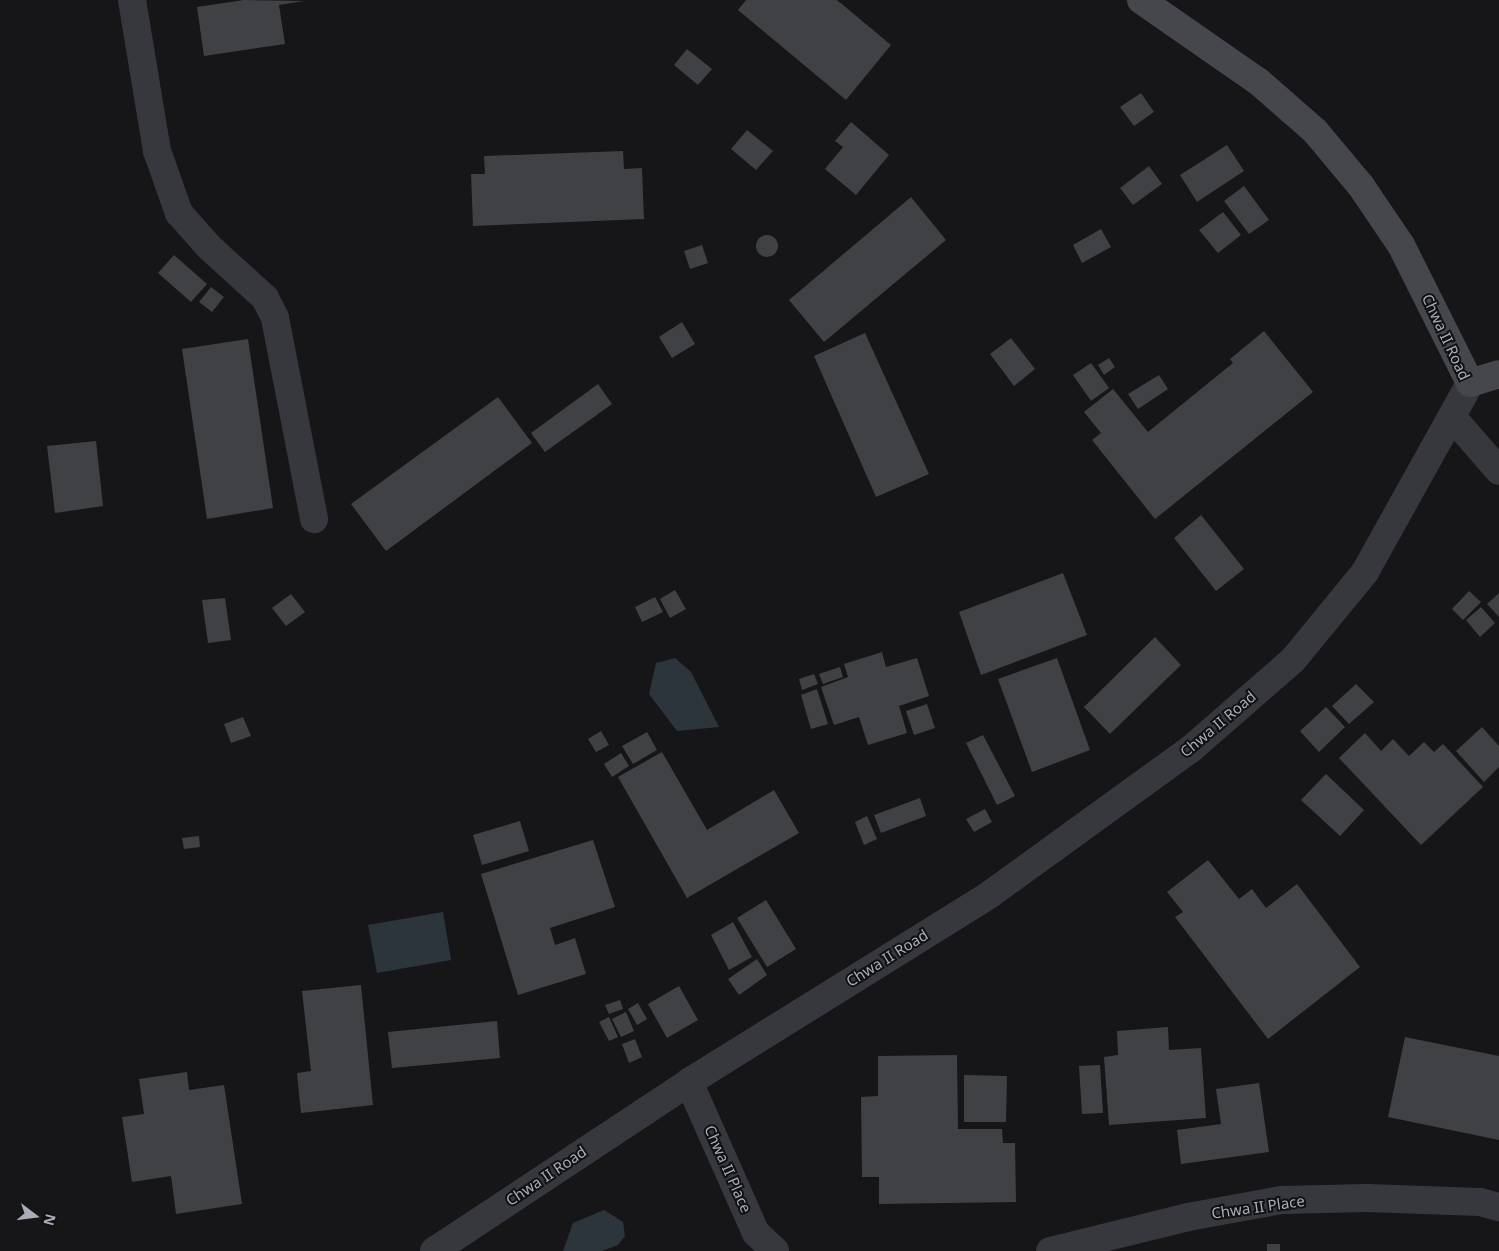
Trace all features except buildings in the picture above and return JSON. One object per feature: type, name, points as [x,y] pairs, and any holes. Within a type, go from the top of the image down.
[{"type":"street","points":[[132,0],[157,151],[178,213],[209,247],[266,298],[275,318],[314,518]]},
{"type":"street","name":"Chwa II Road","points":[[434,1251],[689,1082],[989,895],[1192,748],[1293,660],[1364,572],[1453,418],[1470,383],[1401,245],[1361,186],[1315,131],[1259,82],[1141,0]]},
{"type":"street","points":[[1470,383],[1499,374]]},
{"type":"street","points":[[1453,418],[1499,471]]},
{"type":"street","name":"Chwa II Place","points":[[689,1082],[756,1232],[775,1251]]},
{"type":"street","name":"Chwa II Place","points":[[1050,1251],[1188,1217],[1282,1200],[1367,1198],[1480,1202],[1499,1207]]},
{"type":"shaded area","points":[[675,658],[691,672],[719,727],[677,731],[649,694],[656,663]]},
{"type":"shaded area","points":[[443,912],[451,960],[377,973],[368,925]]},
{"type":"shaded area","points":[[604,1210],[623,1222],[625,1236],[618,1245],[602,1251],[563,1251],[573,1223]]}]
